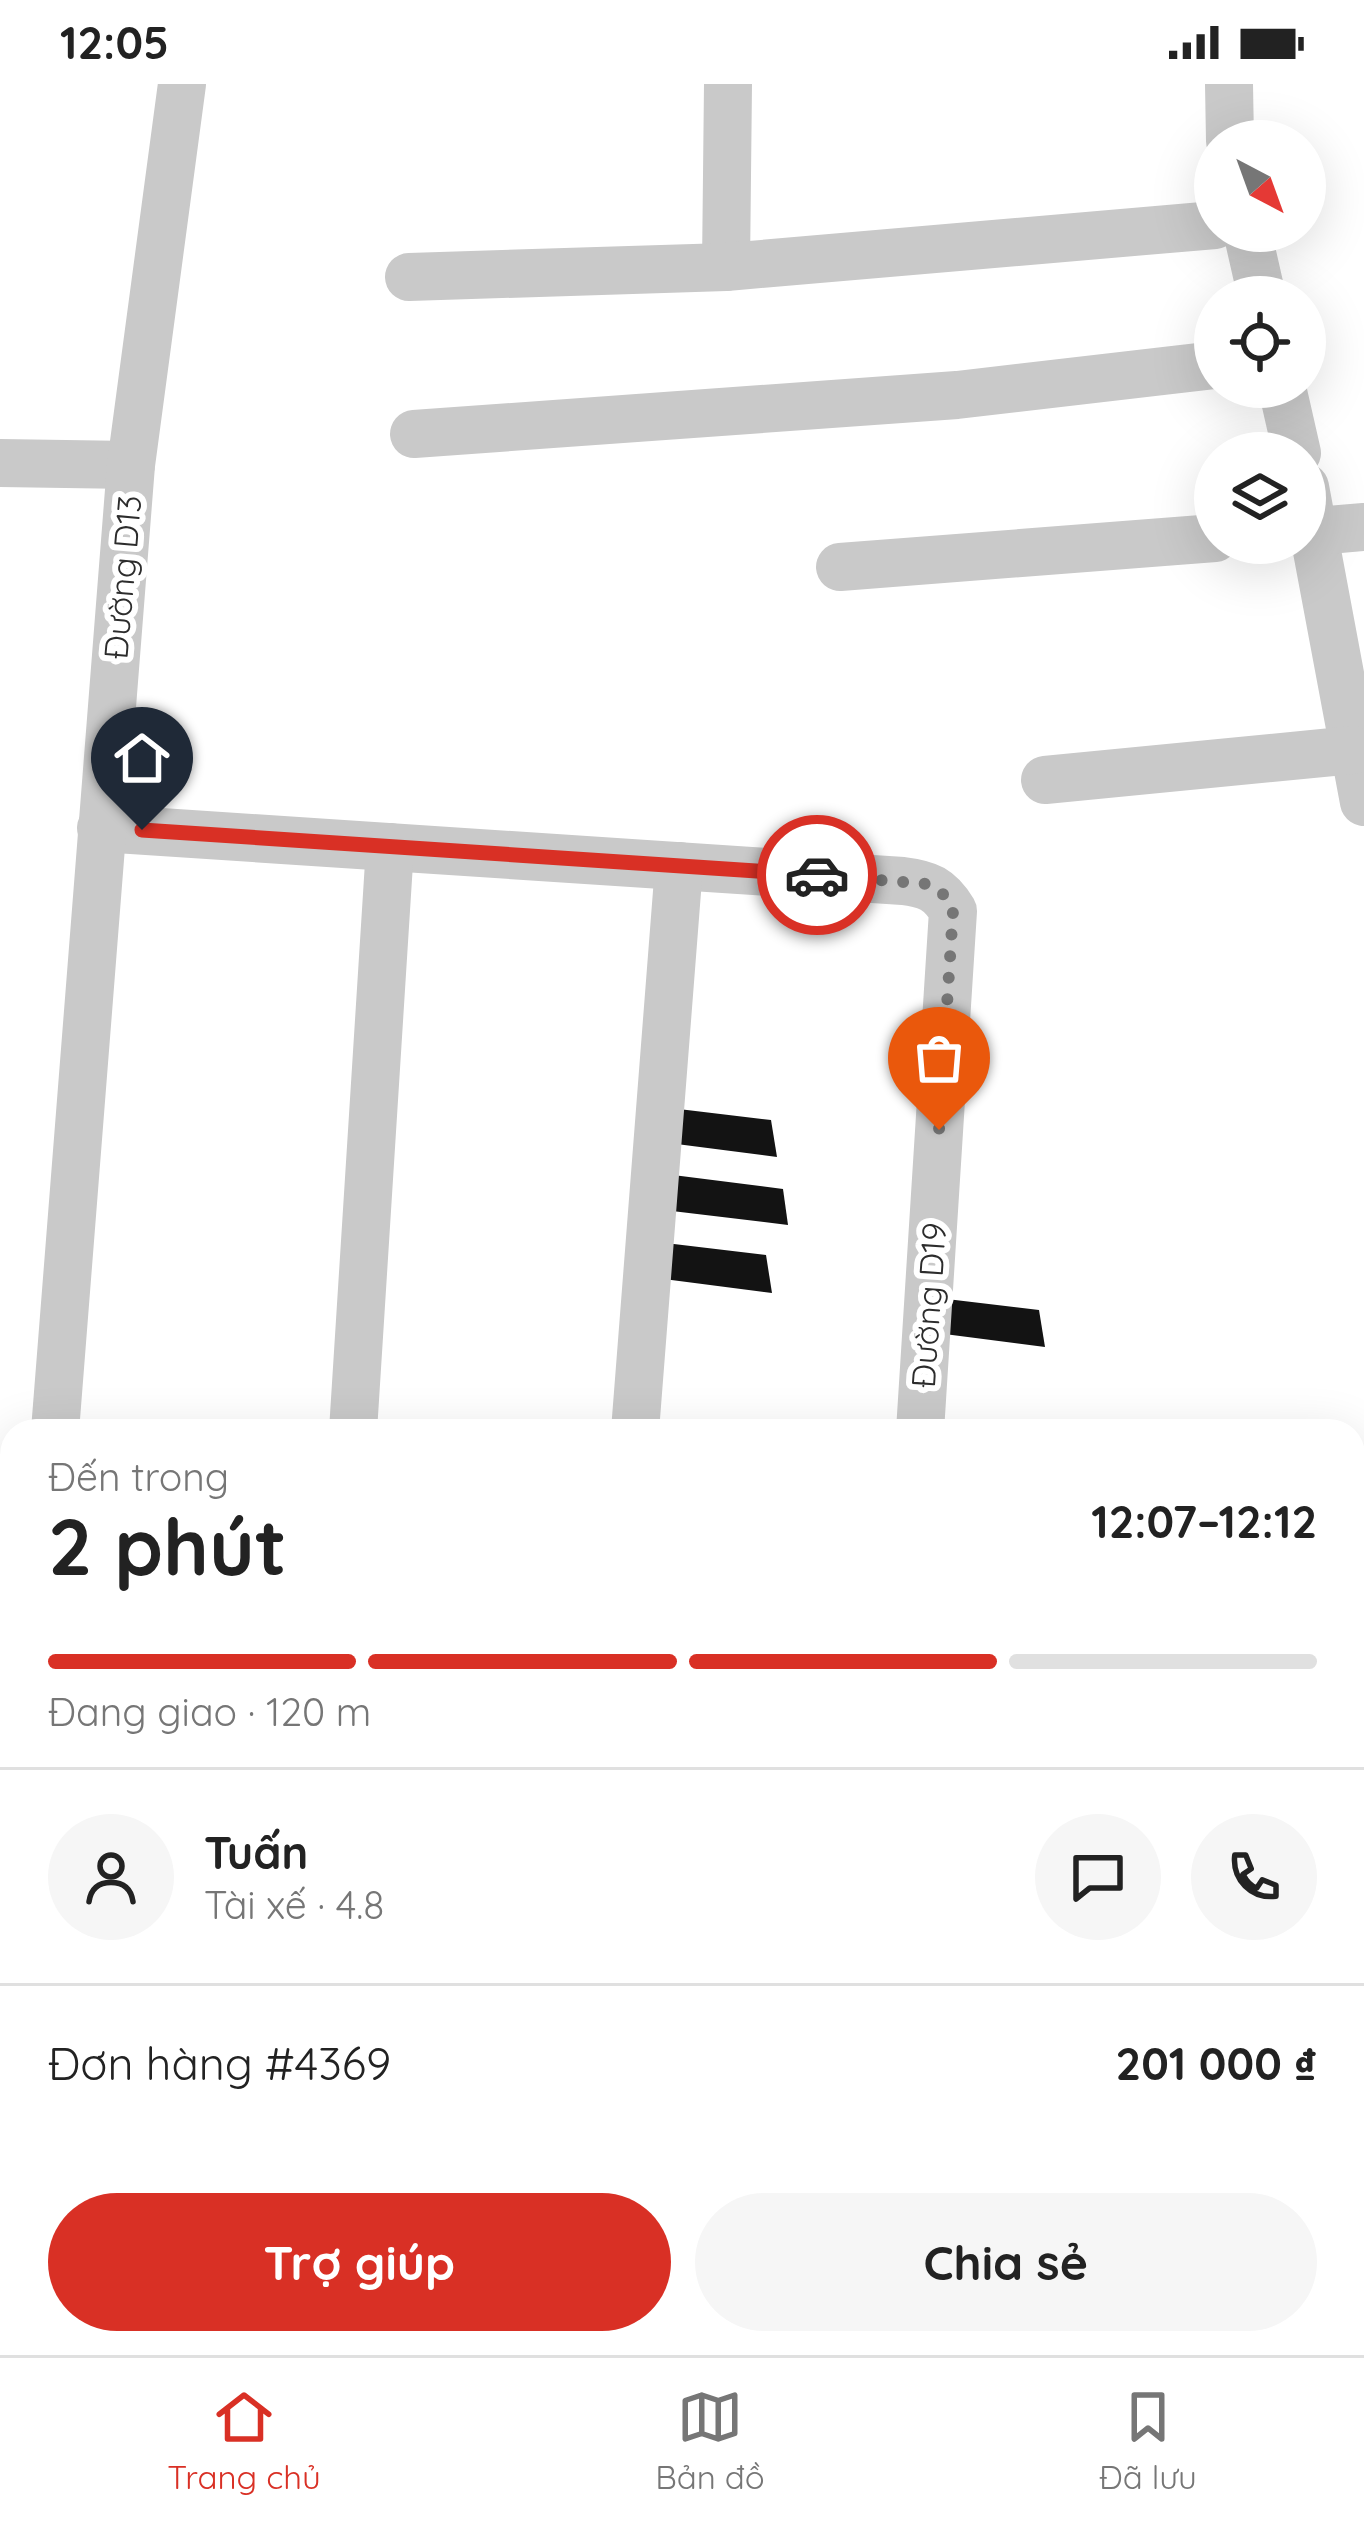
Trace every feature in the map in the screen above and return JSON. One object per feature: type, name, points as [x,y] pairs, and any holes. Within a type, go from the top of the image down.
[{"type":"street","name":"Đường D13","points":[[56,1419],[131,465],[182,84]]},
{"type":"street","points":[[726,267],[728,84]]},
{"type":"street","points":[[1229,84],[1230,120]]},
{"type":"street","points":[[410,278],[726,267],[1194,227]]},
{"type":"street","points":[[414,434],[957,395],[1194,367]]},
{"type":"street","points":[[0,463],[131,465]]},
{"type":"street","points":[[1326,520],[1364,527]]},
{"type":"street","points":[[840,567],[1194,540]]},
{"type":"street","points":[[1317,564],[1364,802]]},
{"type":"street","points":[[1045,780],[1353,750]]},
{"type":"street","points":[[100,827],[679,866],[636,1419]]},
{"type":"street","points":[[354,1419],[390,847]]},
{"type":"street","name":"Đường D19","points":[[679,866],[928,884],[944,895],[953,911],[921,1419]]},
{"type":"building","points":[[662,1107],[771,1120],[777,1157],[661,1142]]},
{"type":"building","points":[[673,1175],[783,1189],[788,1225],[672,1211]]},
{"type":"building","points":[[657,1242],[766,1255],[772,1293],[656,1278]]},
{"type":"building","points":[[930,1297],[1039,1310],[1045,1347],[929,1332]]},
{"type":"way so far","points":[[817,875],[928,884],[944,895],[953,911],[939,1130]]},
{"type":"route","points":[[142,830],[817,875]]}]
